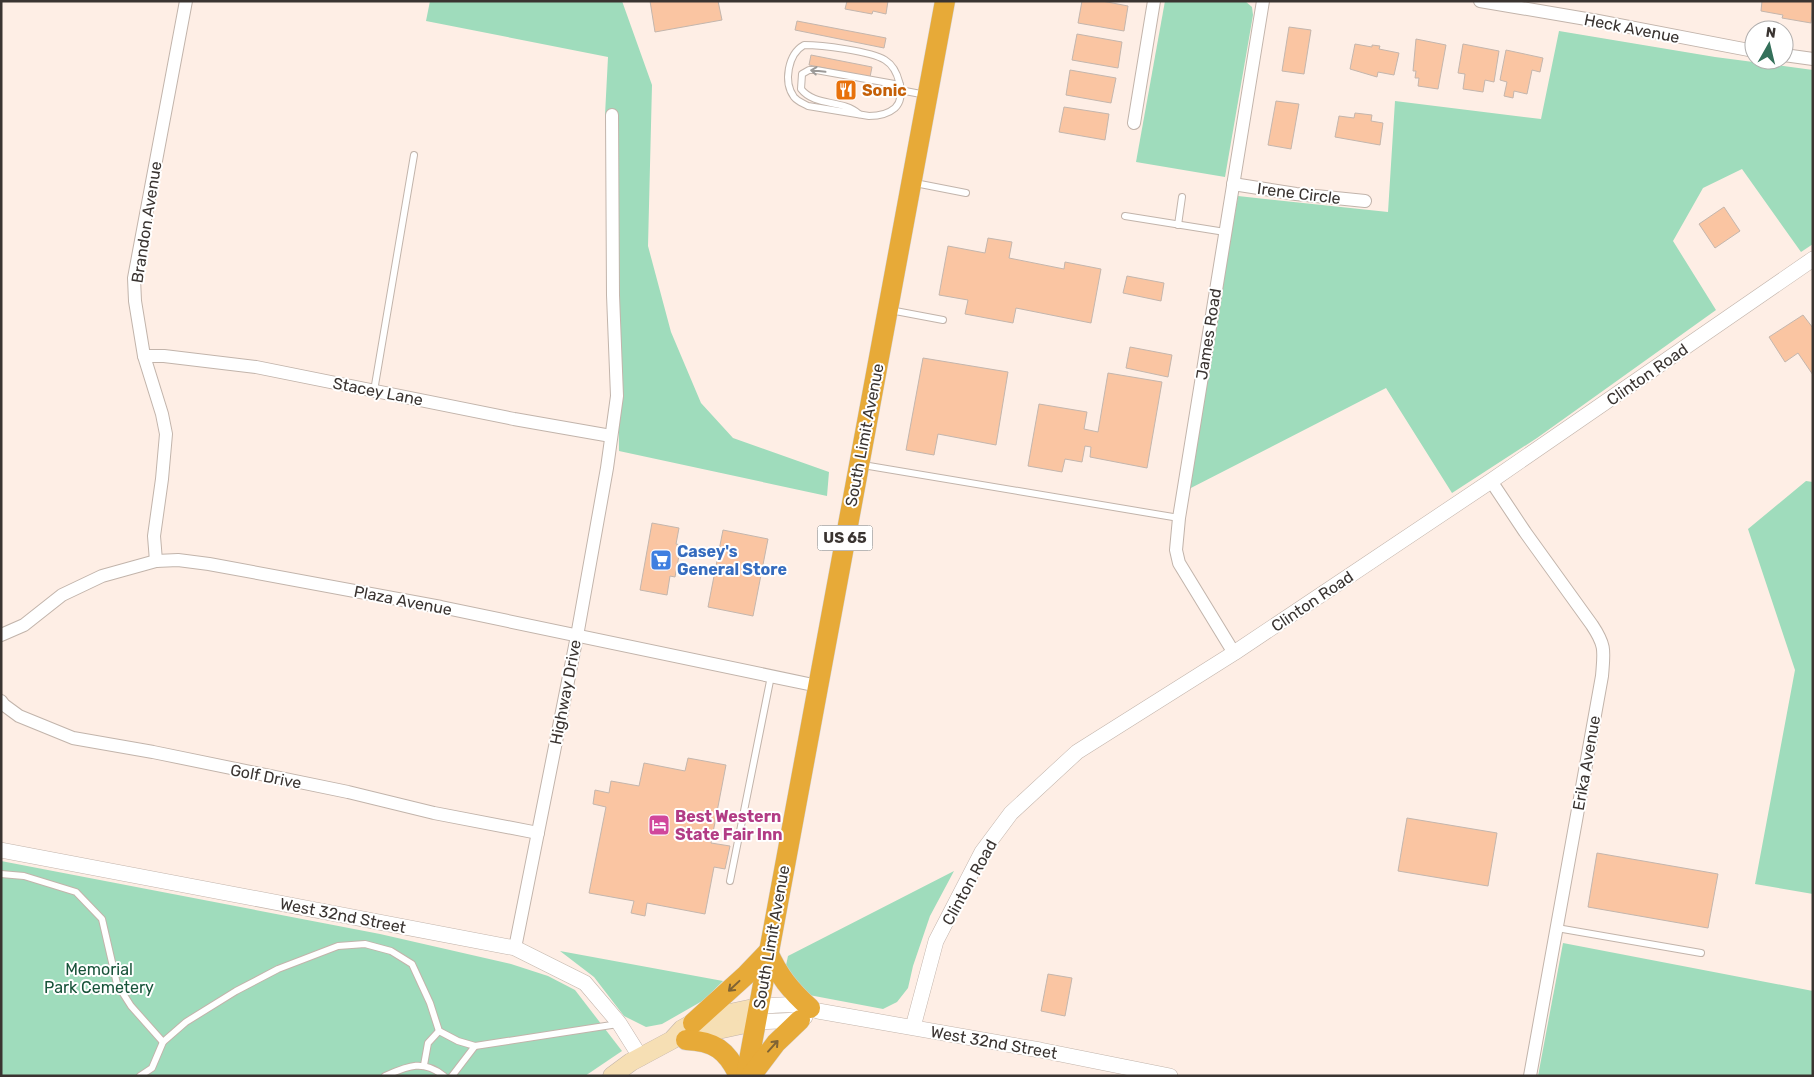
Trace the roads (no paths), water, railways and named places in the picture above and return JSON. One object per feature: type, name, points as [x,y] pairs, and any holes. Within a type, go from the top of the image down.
[{"type":"highway","name":"South Limit Avenue","points":[[746,1076],[945,1]]},
{"type":"highway","points":[[739,1076],[736,1069],[719,1049],[702,1040],[684,1034],[768,952],[782,980],[809,1013],[776,1043],[751,1076]]},
{"type":"main road","points":[[612,1076],[684,1034],[718,1030],[757,1015]]},
{"type":"street","name":"Brandon Avenue","points":[[156,562],[154,536],[166,434],[162,414],[144,356],[134,301],[134,278],[186,1]]},
{"type":"street","points":[[1134,123],[1154,1]]},
{"type":"street","name":"James Road","points":[[1234,653],[1180,563],[1176,550],[1179,518],[1263,1]]},
{"type":"street","name":"Heck Avenue","points":[[1480,1],[1744,49]]},
{"type":"street","points":[[1794,56],[1813,59]]},
{"type":"street","name":"Highway Drive","points":[[515,948],[577,636],[618,396],[613,295],[612,115]]},
{"type":"street","name":"Irene Circle","points":[[1233,184],[1296,194],[1365,201]]},
{"type":"street","name":"Clinton Road","points":[[913,1027],[936,941],[982,852],[1011,812],[1077,752],[1234,653],[1492,481],[1813,259]]},
{"type":"street","name":"Stacey Lane","points":[[144,356],[164,356],[256,367],[611,436]]},
{"type":"street","name":"Erika Avenue","points":[[1492,481],[1602,641],[1604,655],[1602,676],[1530,1076]]},
{"type":"street","name":"Plaza Avenue","points":[[1,635],[24,625],[62,595],[83,584],[102,576],[156,562],[178,560],[209,564],[441,607],[818,686]]},
{"type":"street","name":"Golf Drive","points":[[1,702],[19,716],[73,738],[153,752],[348,792],[434,813],[538,833]]},
{"type":"street","name":"West 32nd Street","points":[[1,850],[515,948],[585,983],[619,1023],[640,1058]]},
{"type":"street","name":"West 32nd Street","points":[[757,1015],[809,1013],[913,1027],[1128,1072],[1170,1076]]},
{"type":"lane","points":[[804,45],[814,45],[874,55],[886,60],[900,81],[896,107],[878,116],[860,115],[808,106],[798,101],[794,96],[788,78],[792,57],[797,49],[804,45]]},
{"type":"lane","points":[[860,115],[853,109],[806,96],[801,89],[802,74],[809,70],[816,70],[927,95]]},
{"type":"lane","points":[[374,390],[414,155]]},
{"type":"lane","points":[[911,183],[966,193]]},
{"type":"lane","points":[[1178,225],[1182,196]]},
{"type":"lane","points":[[1125,216],[1225,232]]},
{"type":"lane","points":[[887,310],[942,320]]},
{"type":"lane","points":[[859,464],[1179,518]]},
{"type":"lane","points":[[730,880],[771,676]]},
{"type":"lane","points":[[1,874],[24,876],[76,892],[102,919],[117,984],[131,1006],[163,1042]]},
{"type":"lane","points":[[1557,928],[1701,953]]},
{"type":"lane","points":[[140,1076],[152,1068],[163,1042],[186,1022],[236,991],[278,969],[338,946],[365,944],[391,951],[412,964],[430,1003],[439,1031],[458,1041],[475,1046],[619,1023]]},
{"type":"lane","points":[[424,1065],[428,1044],[439,1031]]},
{"type":"lane","points":[[452,1076],[475,1046]]},
{"type":"lane","points":[[385,1076],[403,1068],[424,1065],[435,1069],[444,1076]]},
{"type":"place","name":"Sonic","points":[[846,90]]},
{"type":"place","name":"Casey's General Store","points":[[661,560]]},
{"type":"place","name":"Best Western State Fair Inn","points":[[659,825]]},
{"type":"park label","name":"Memorial Park Cemetery","points":[[99,978]]}]
